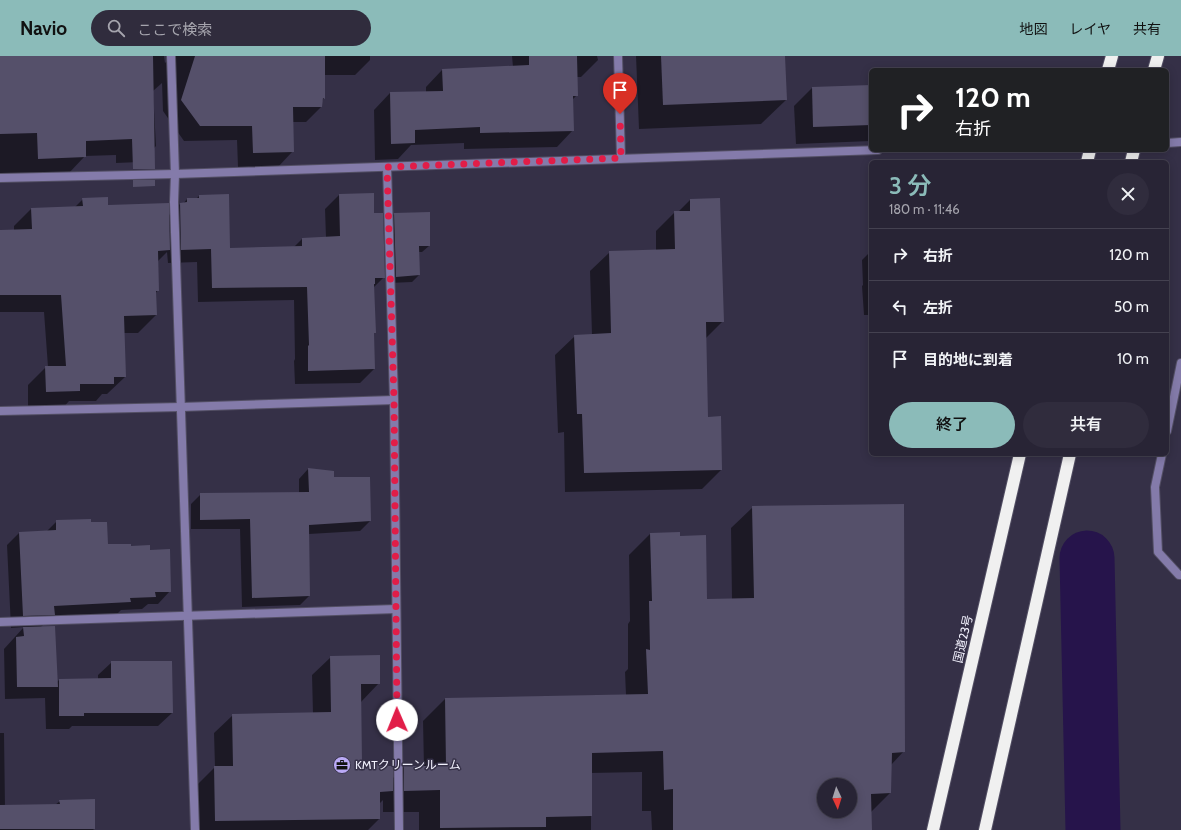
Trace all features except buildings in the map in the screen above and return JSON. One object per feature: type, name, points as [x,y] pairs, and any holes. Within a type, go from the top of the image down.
[{"type":"highway","points":[[1109,68],[1112,56]]},
{"type":"highway","points":[[1155,68],[1158,56]]},
{"type":"highway","name":"国道23号","points":[[933,830],[1020,456]]},
{"type":"highway","points":[[985,830],[1070,456]]},
{"type":"street","points":[[171,56],[175,174],[174,202],[196,830]]},
{"type":"street","points":[[618,56],[621,158]]},
{"type":"street","points":[[1169,143],[1181,142]]},
{"type":"street","points":[[0,178],[175,174],[869,150]]},
{"type":"street","points":[[387,167],[394,400],[399,830]]},
{"type":"street","points":[[1169,421],[1181,363]]},
{"type":"street","points":[[0,411],[394,400]]},
{"type":"street","points":[[1162,456],[1156,487],[1158,552],[1179,576],[1181,576]]},
{"type":"street","points":[[0,622],[396,609]]},
{"type":"waterway","points":[[1087,558],[1093,830]]},
{"type":"place","name":"KMTクリーンルーム","points":[[342,765]]},
{"type":"route","points":[[397,720],[394,400],[387,167],[621,158],[620,114]]}]
